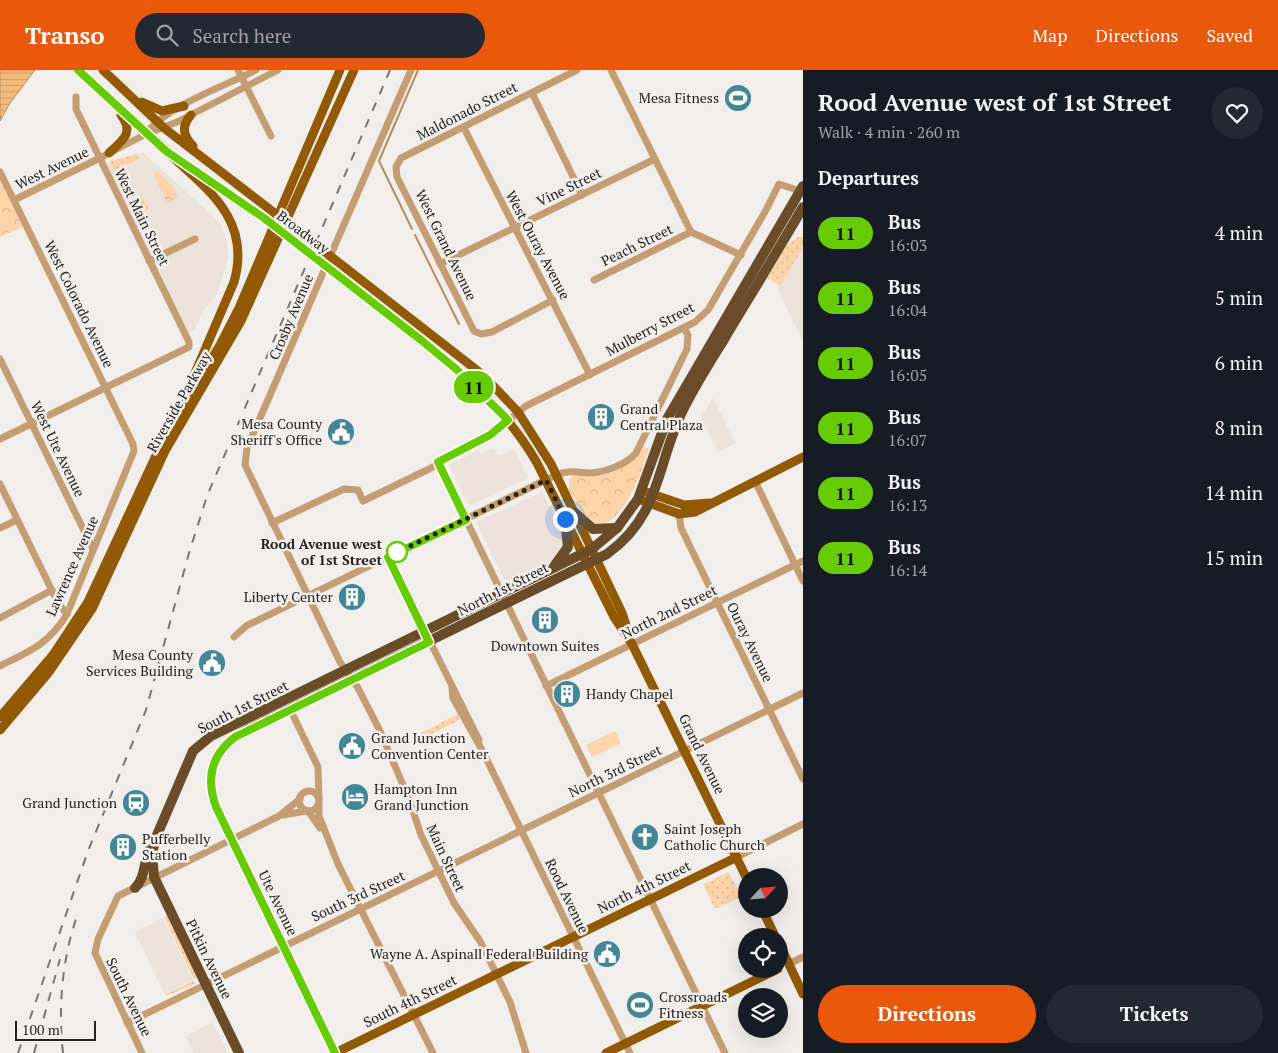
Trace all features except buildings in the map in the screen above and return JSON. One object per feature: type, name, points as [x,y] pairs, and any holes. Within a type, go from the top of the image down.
[{"type":"highway","name":"North 1st Street","points":[[349,675],[424,631],[504,598],[594,554],[617,528],[640,495],[660,435],[678,397],[802,189]]},
{"type":"highway","name":"North 1st Street","points":[[594,554],[607,554],[626,538],[641,519],[652,500],[668,442],[685,405],[803,207]]},
{"type":"highway","points":[[575,513],[594,529],[617,528]]},
{"type":"highway","points":[[551,569],[568,547],[565,519]]},
{"type":"highway","name":"North 1st Street","points":[[349,675],[429,642],[551,569],[584,559]]},
{"type":"highway","name":"South 1st Street","points":[[214,762],[223,746],[235,737],[290,709],[349,675]]},
{"type":"highway","name":"South 1st Street","points":[[154,877],[152,861],[153,844],[188,761],[198,745],[212,736],[349,675]]},
{"type":"highway","name":"Ute Avenue","points":[[214,762],[211,773],[212,795],[335,1053]]},
{"type":"highway","points":[[134,888],[142,878],[144,861],[153,844]]},
{"type":"highway","name":"Pitkin Avenue","points":[[154,877],[239,1053]]},
{"type":"main road","name":"Broadway","points":[[78,70],[166,151],[264,218],[438,353],[508,420]]},
{"type":"main road","name":"Broadway","points":[[103,70],[164,128],[472,366],[495,386],[518,412]]},
{"type":"main road","name":"Riverside Parkway","points":[[0,730],[54,666],[92,609],[165,451],[240,321],[354,70]]},
{"type":"main road","name":"Riverside Parkway","points":[[0,717],[54,655],[88,602],[167,432],[220,345],[239,308],[339,72]]},
{"type":"main road","points":[[114,81],[154,109],[162,111],[184,106]]},
{"type":"main road","points":[[100,90],[125,120],[128,127],[126,137],[109,153]]},
{"type":"main road","points":[[192,115],[184,127],[186,139],[210,164]]},
{"type":"main road","points":[[166,151],[225,209],[236,234],[239,253],[234,282],[208,345],[167,432]]},
{"type":"main road","points":[[518,412],[540,444],[594,554]]},
{"type":"main road","name":"Grand Avenue","points":[[508,420],[530,451],[614,617],[632,644],[742,868]]},
{"type":"main road","points":[[640,495],[679,514],[695,512],[711,502],[803,457]]},
{"type":"main road","points":[[652,500],[684,505],[711,502]]},
{"type":"main road","name":"Grand Avenue","points":[[594,554],[622,612],[632,644]]},
{"type":"main road","name":"North 4th Street","points":[[497,974],[736,857]]},
{"type":"main road","points":[[789,964],[803,994]]},
{"type":"main road","name":"South 4th Street","points":[[335,1053],[497,974]]},
{"type":"main road","points":[[606,1053],[760,978]]},
{"type":"street","points":[[146,134],[156,121],[240,74],[256,70]]},
{"type":"street","name":"West Avenue","points":[[14,200],[146,134],[192,115],[278,70]]},
{"type":"street","name":"Crosby Avenue","points":[[272,523],[245,465],[247,448],[411,70]]},
{"type":"street","name":"Maldonado Street","points":[[397,164],[401,158],[577,70]]},
{"type":"street","points":[[611,70],[691,232],[740,255]]},
{"type":"street","points":[[240,74],[271,136]]},
{"type":"street","points":[[532,92],[582,195]]},
{"type":"street","name":"West Main Street","points":[[76,97],[76,109],[189,342],[189,347],[105,388]]},
{"type":"street","name":"West Ouray Avenue","points":[[464,128],[590,374]]},
{"type":"street","name":"Vine Street","points":[[440,264],[655,159]]},
{"type":"street","name":"West Grand Avenue","points":[[397,164],[397,177],[472,328],[481,334],[492,332],[553,300]]},
{"type":"street","name":"West Colorado Avenue","points":[[0,172],[134,448]]},
{"type":"street","name":"Mulberry Street","points":[[272,523],[344,489],[358,490],[363,501],[430,469],[438,462],[490,435],[518,412],[700,319],[708,310],[779,184],[802,189]]},
{"type":"street","name":"Peach Street","points":[[594,280],[691,232]]},
{"type":"street","points":[[149,261],[195,239]]},
{"type":"street","points":[[234,637],[246,626],[556,475],[566,471],[592,473],[610,469],[633,456],[687,350],[688,335],[684,328]]},
{"type":"street","name":"West Ute Avenue","points":[[0,359],[93,549]]},
{"type":"street","points":[[0,439],[105,388]]},
{"type":"street","name":"Lawrence Avenue","points":[[0,666],[44,643],[53,635],[67,614],[132,461],[134,448]]},
{"type":"street","points":[[438,462],[725,1053]]},
{"type":"street","points":[[755,481],[803,581]]},
{"type":"street","points":[[0,484],[52,590],[67,614]]},
{"type":"street","name":"Ouray Avenue","points":[[679,514],[681,528],[803,779]]},
{"type":"street","points":[[0,528],[17,520]]},
{"type":"street","points":[[272,523],[307,596],[349,675]]},
{"type":"street","name":"Rood Avenue","points":[[388,557],[452,688],[453,698],[482,750],[630,1053]]},
{"type":"street","name":"North 2nd Street","points":[[546,686],[803,561]]},
{"type":"street","points":[[0,618],[52,590]]},
{"type":"street","name":"Main Street","points":[[349,675],[383,737],[409,799],[421,836],[438,872],[454,904],[476,934],[497,974],[514,1013],[526,1053]]},
{"type":"street","name":"North 3rd Street","points":[[438,872],[803,693]]},
{"type":"street","points":[[290,709],[318,766],[318,812],[328,838],[360,909],[433,1053]]},
{"type":"street","points":[[134,888],[231,838],[279,816],[318,781]]},
{"type":"street","points":[[306,792],[314,792],[319,802]]},
{"type":"street","points":[[300,799],[301,807],[308,811],[328,838]]},
{"type":"street","points":[[279,816],[315,809],[319,802]]},
{"type":"street","name":"North 4th Street","points":[[736,857],[803,824]]},
{"type":"street","name":"South 3rd Street","points":[[127,1023],[438,872]]},
{"type":"street","name":"South Avenue","points":[[134,888],[118,896],[98,939],[95,953],[142,1053]]},
{"type":"street","points":[[789,964],[803,957]]},
{"type":"shaded area","points":[[0,70],[35,70],[10,103],[0,121]]},
{"type":"shaded area","points":[[143,153],[214,217],[221,225],[227,243],[228,259],[217,294],[202,312],[195,330],[189,333],[106,163]]},
{"type":"shaded area","points":[[803,248],[803,341],[778,289]]},
{"type":"shaded area","points":[[713,398],[735,443],[718,452],[701,418]]},
{"type":"shaded area","points":[[494,448],[498,456],[514,449],[528,478],[469,506],[449,465],[479,450],[481,454]]},
{"type":"shaded area","points":[[542,492],[562,533],[562,547],[552,560],[510,580],[504,579],[477,525],[478,521]]},
{"type":"shaded area","points":[[163,918],[193,980],[164,993],[135,932]]},
{"type":"shaded area","points":[[213,1023],[228,1053],[194,1053],[185,1036]]},
{"type":"green space","points":[[137,154],[139,159],[117,170],[125,188],[123,189],[110,161]]},
{"type":"green space","points":[[157,171],[173,187],[178,198],[167,203],[153,173]]},
{"type":"green space","points":[[0,181],[23,227],[0,237]]},
{"type":"green space","points":[[141,194],[149,209],[143,212],[136,197]]},
{"type":"green space","points":[[798,237],[803,237],[803,248],[780,286],[767,278],[787,245]]},
{"type":"green space","points":[[643,446],[649,449],[636,483],[623,507],[606,523],[596,526],[573,498],[569,479],[581,475],[602,475],[617,471],[635,458]]},
{"type":"green space","points":[[458,714],[459,720],[428,736],[427,745],[422,746],[421,733]]},
{"type":"green space","points":[[615,731],[621,743],[592,757],[586,745]]},
{"type":"green space","points":[[729,872],[738,891],[738,898],[715,909],[703,884]]},
{"type":"green space","points":[[167,916],[197,977],[194,979],[164,917]]},
{"type":"green space","points":[[193,981],[195,984],[166,996],[165,994]]},
{"type":"waterway","points":[[412,229],[379,161],[418,70]]},
{"type":"waterway","points":[[415,235],[459,324]]},
{"type":"railway","points":[[18,1053],[88,851],[146,710],[189,553],[207,496],[390,70]]},
{"type":"railway","points":[[63,1053],[62,985],[67,951],[76,919]]},
{"type":"railway","points":[[34,1053],[60,959]]},
{"type":"bus line","name":"11","points":[[78,70],[166,151],[264,218],[391,316],[456,369],[508,420],[490,435],[438,462],[466,520],[388,557],[429,642],[247,730],[227,742],[218,752],[214,762],[211,773],[211,785],[216,807],[335,1053]]},
{"type":"place","name":"Mesa Fitness","points":[[738,98]]},
{"type":"place","name":"Grand Central Plaza","points":[[601,417]]},
{"type":"place","name":"Mesa County Sheriff's Office","points":[[341,432]]},
{"type":"place","name":"Rood Avenue west of 1st Street","points":[[397,552]]},
{"type":"place","name":"Liberty Center","points":[[352,597]]},
{"type":"place","name":"Downtown Suites","points":[[545,620]]},
{"type":"place","name":"Mesa County Services Building","points":[[212,663]]},
{"type":"place","name":"Handy Chapel","points":[[567,694]]},
{"type":"place","name":"Grand Junction Convention Center","points":[[352,746]]},
{"type":"place","name":"Hampton Inn Grand Junction","points":[[355,797]]},
{"type":"place","name":"Grand Junction","points":[[136,803]]},
{"type":"place","name":"Saint Joseph Catholic Church","points":[[645,837]]},
{"type":"place","name":"Pufferbelly Station","points":[[123,847]]},
{"type":"place","name":"Wayne A. Aspinall Federal Building","points":[[607,954]]},
{"type":"place","name":"Crossroads Fitness","points":[[640,1005]]},
{"type":"route","points":[[397,552],[546,480],[565,519]]}]
